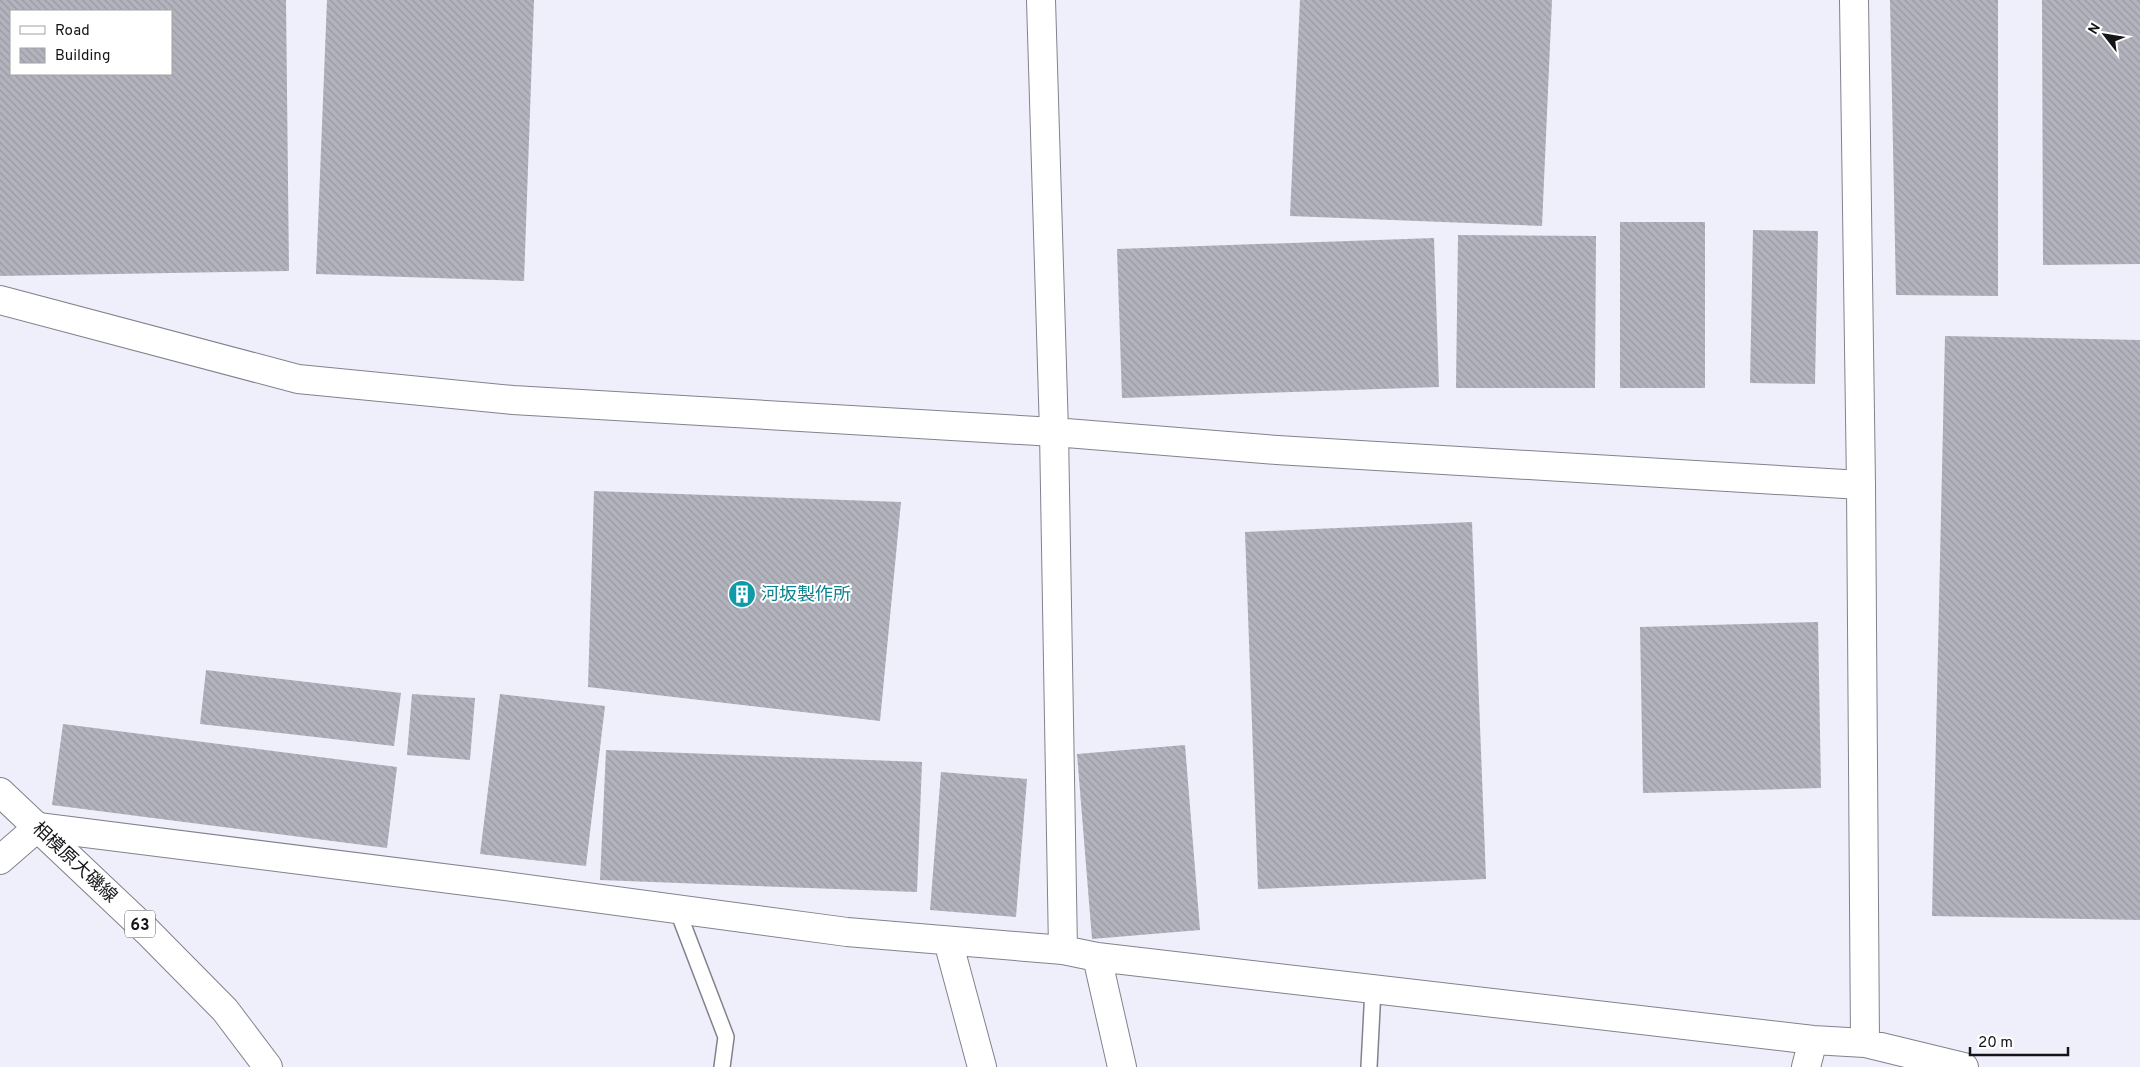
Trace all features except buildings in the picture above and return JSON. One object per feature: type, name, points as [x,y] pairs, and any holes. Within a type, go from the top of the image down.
[{"type":"street","points":[[1041,0],[1054,432],[1063,950]]},
{"type":"street","points":[[1854,0],[1861,485],[1865,1042]]},
{"type":"street","points":[[0,300],[298,379],[513,400],[1054,432],[1277,450],[1861,485]]},
{"type":"street","name":"相模原大磯線","points":[[0,792],[147,931],[225,1010],[268,1067]]},
{"type":"street","points":[[0,860],[38,827],[847,932],[1063,950],[1097,957],[1813,1040],[1865,1042],[1964,1067]]},
{"type":"street","points":[[948,940],[982,1067]]},
{"type":"street","points":[[1097,957],[1122,1067]]},
{"type":"street","points":[[1806,1067],[1813,1040]]},
{"type":"lane","points":[[677,909],[726,1038],[722,1067]]},
{"type":"lane","points":[[1369,1067],[1373,989]]},
{"type":"place","name":"河坂製作所","points":[[742,594]]}]
